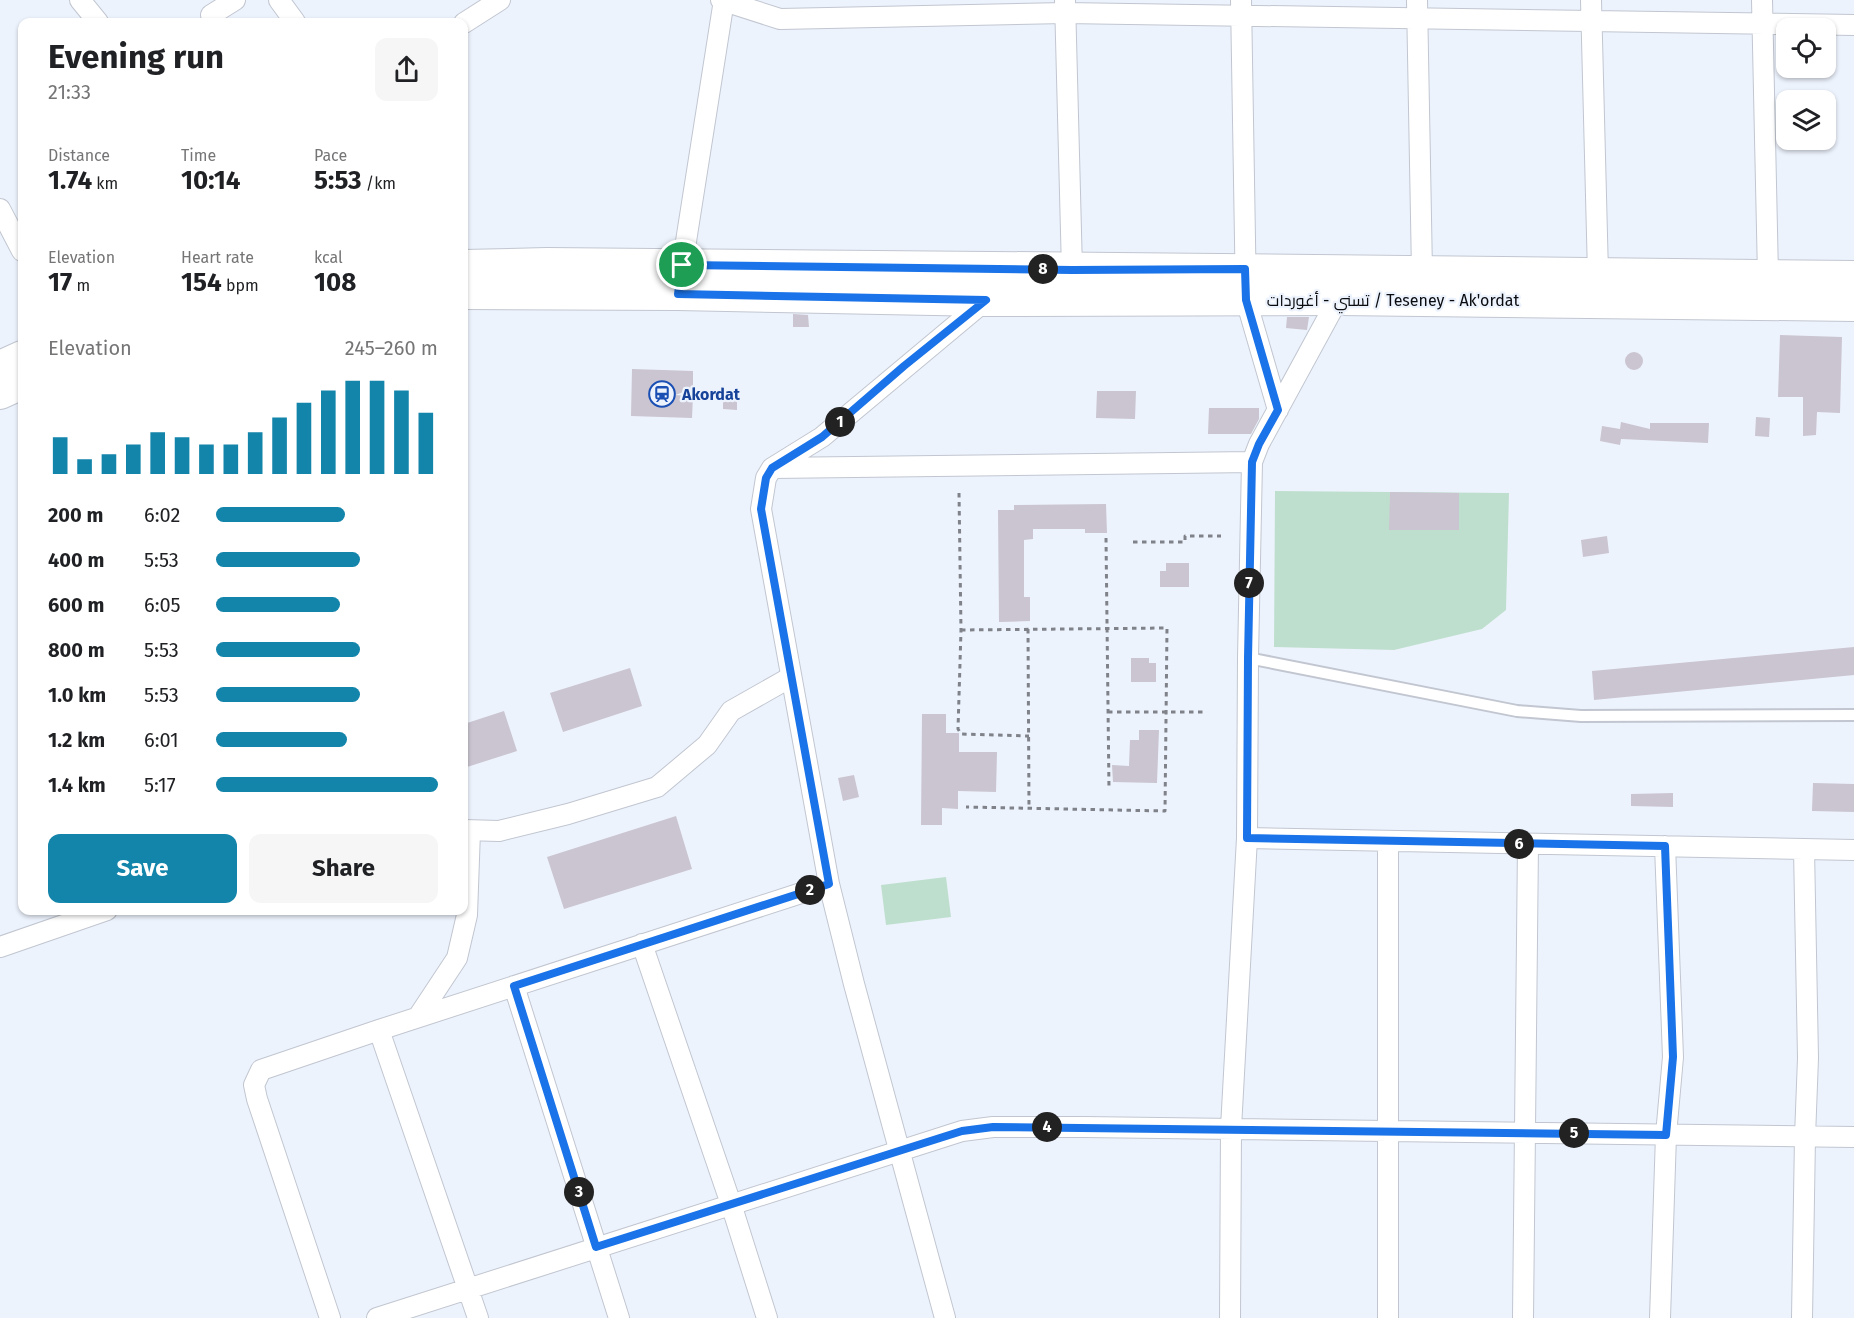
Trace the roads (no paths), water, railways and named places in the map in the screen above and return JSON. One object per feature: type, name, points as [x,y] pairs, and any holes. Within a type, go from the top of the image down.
[{"type":"main road","points":[[468,266],[680,279],[1072,270],[1245,269],[1854,277]]},
{"type":"main road","name":"تسني - أغوردات / Teseney - Ak'ordat","points":[[468,293],[680,279],[986,300],[1338,299],[1854,305]]},
{"type":"main road","points":[[0,367],[18,359]]},
{"type":"main road","points":[[0,393],[18,385]]},
{"type":"street","points":[[80,0],[95,18]]},
{"type":"street","points":[[211,15],[235,0]]},
{"type":"street","points":[[279,0],[292,18]]},
{"type":"street","points":[[468,20],[500,0]]},
{"type":"street","points":[[1591,0],[1598,274]]},
{"type":"street","points":[[1762,0],[1768,276]]},
{"type":"street","points":[[680,279],[722,1],[780,19],[1065,7],[1416,9],[1591,21],[1854,26]]},
{"type":"street","points":[[1065,7],[1072,270]]},
{"type":"street","points":[[1241,8],[1246,300],[1278,410]]},
{"type":"street","points":[[1416,9],[1422,272]]},
{"type":"street","points":[[0,209],[18,243]]},
{"type":"street","points":[[1230,1318],[1231,1128],[1247,838],[1252,462],[1259,444],[1338,299]]},
{"type":"street","points":[[945,1318],[898,1150],[829,884],[761,509],[764,484],[772,468],[822,437],[904,366],[986,300]]},
{"type":"street","points":[[772,468],[1252,462]]},
{"type":"street","points":[[468,831],[498,831],[568,814],[657,787],[707,745],[731,711],[792,677]]},
{"type":"street","points":[[1247,838],[1854,850]]},
{"type":"street","points":[[1388,841],[1388,1318]]},
{"type":"street","points":[[1523,1318],[1528,844]]},
{"type":"street","points":[[1660,1318],[1666,1135],[1673,1057],[1665,846]]},
{"type":"street","points":[[1803,1318],[1808,1058],[1804,849]]},
{"type":"street","points":[[330,1318],[257,1099],[254,1085],[261,1070],[829,884]]},
{"type":"street","points":[[0,947],[93,915]]},
{"type":"street","points":[[418,1017],[457,958],[466,915]]},
{"type":"street","points":[[642,944],[731,1204],[767,1318]]},
{"type":"street","points":[[514,986],[619,1318]]},
{"type":"street","points":[[378,1030],[478,1318]]},
{"type":"street","points":[[377,1318],[898,1150],[962,1131],[993,1127],[1854,1137]]},
{"type":"lane","points":[[1248,658],[1517,711],[1547,714],[1854,715]]},
{"type":"place","name":"Akordat","points":[[662,394]]}]
